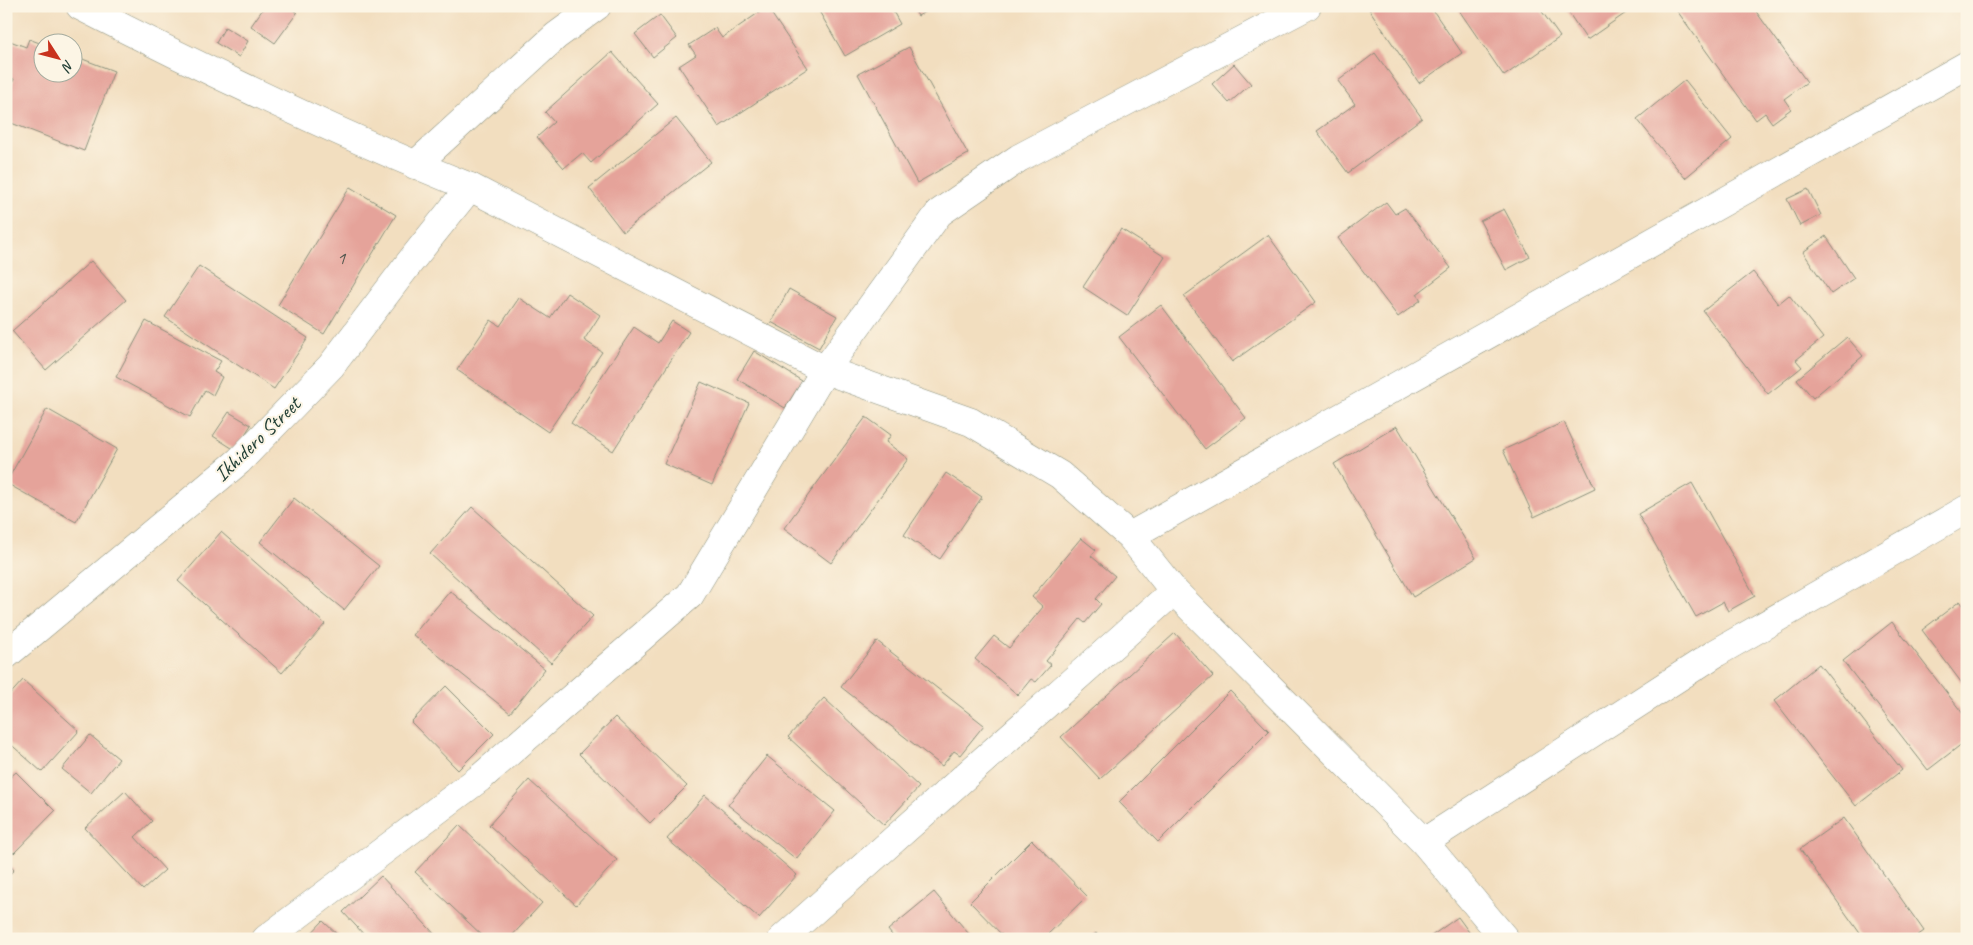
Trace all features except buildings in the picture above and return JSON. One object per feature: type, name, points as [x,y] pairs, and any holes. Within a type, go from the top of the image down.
[{"type":"street","points":[[80,6],[173,54],[415,165],[470,187],[825,370],[971,422],[1060,475],[1130,536],[1174,591],[1424,842],[1505,939]]},
{"type":"street","points":[[415,165],[556,36],[597,6]]},
{"type":"street","points":[[266,939],[480,778],[690,596],[825,370],[939,212],[1018,158],[1307,6]]},
{"type":"street","points":[[1130,536],[1967,65]]},
{"type":"street","name":"Ikhidero Street","points":[[6,655],[239,461],[331,366],[470,187]]},
{"type":"street","points":[[1424,842],[1716,653],[1967,509]]},
{"type":"street","points":[[782,939],[1174,591]]}]
